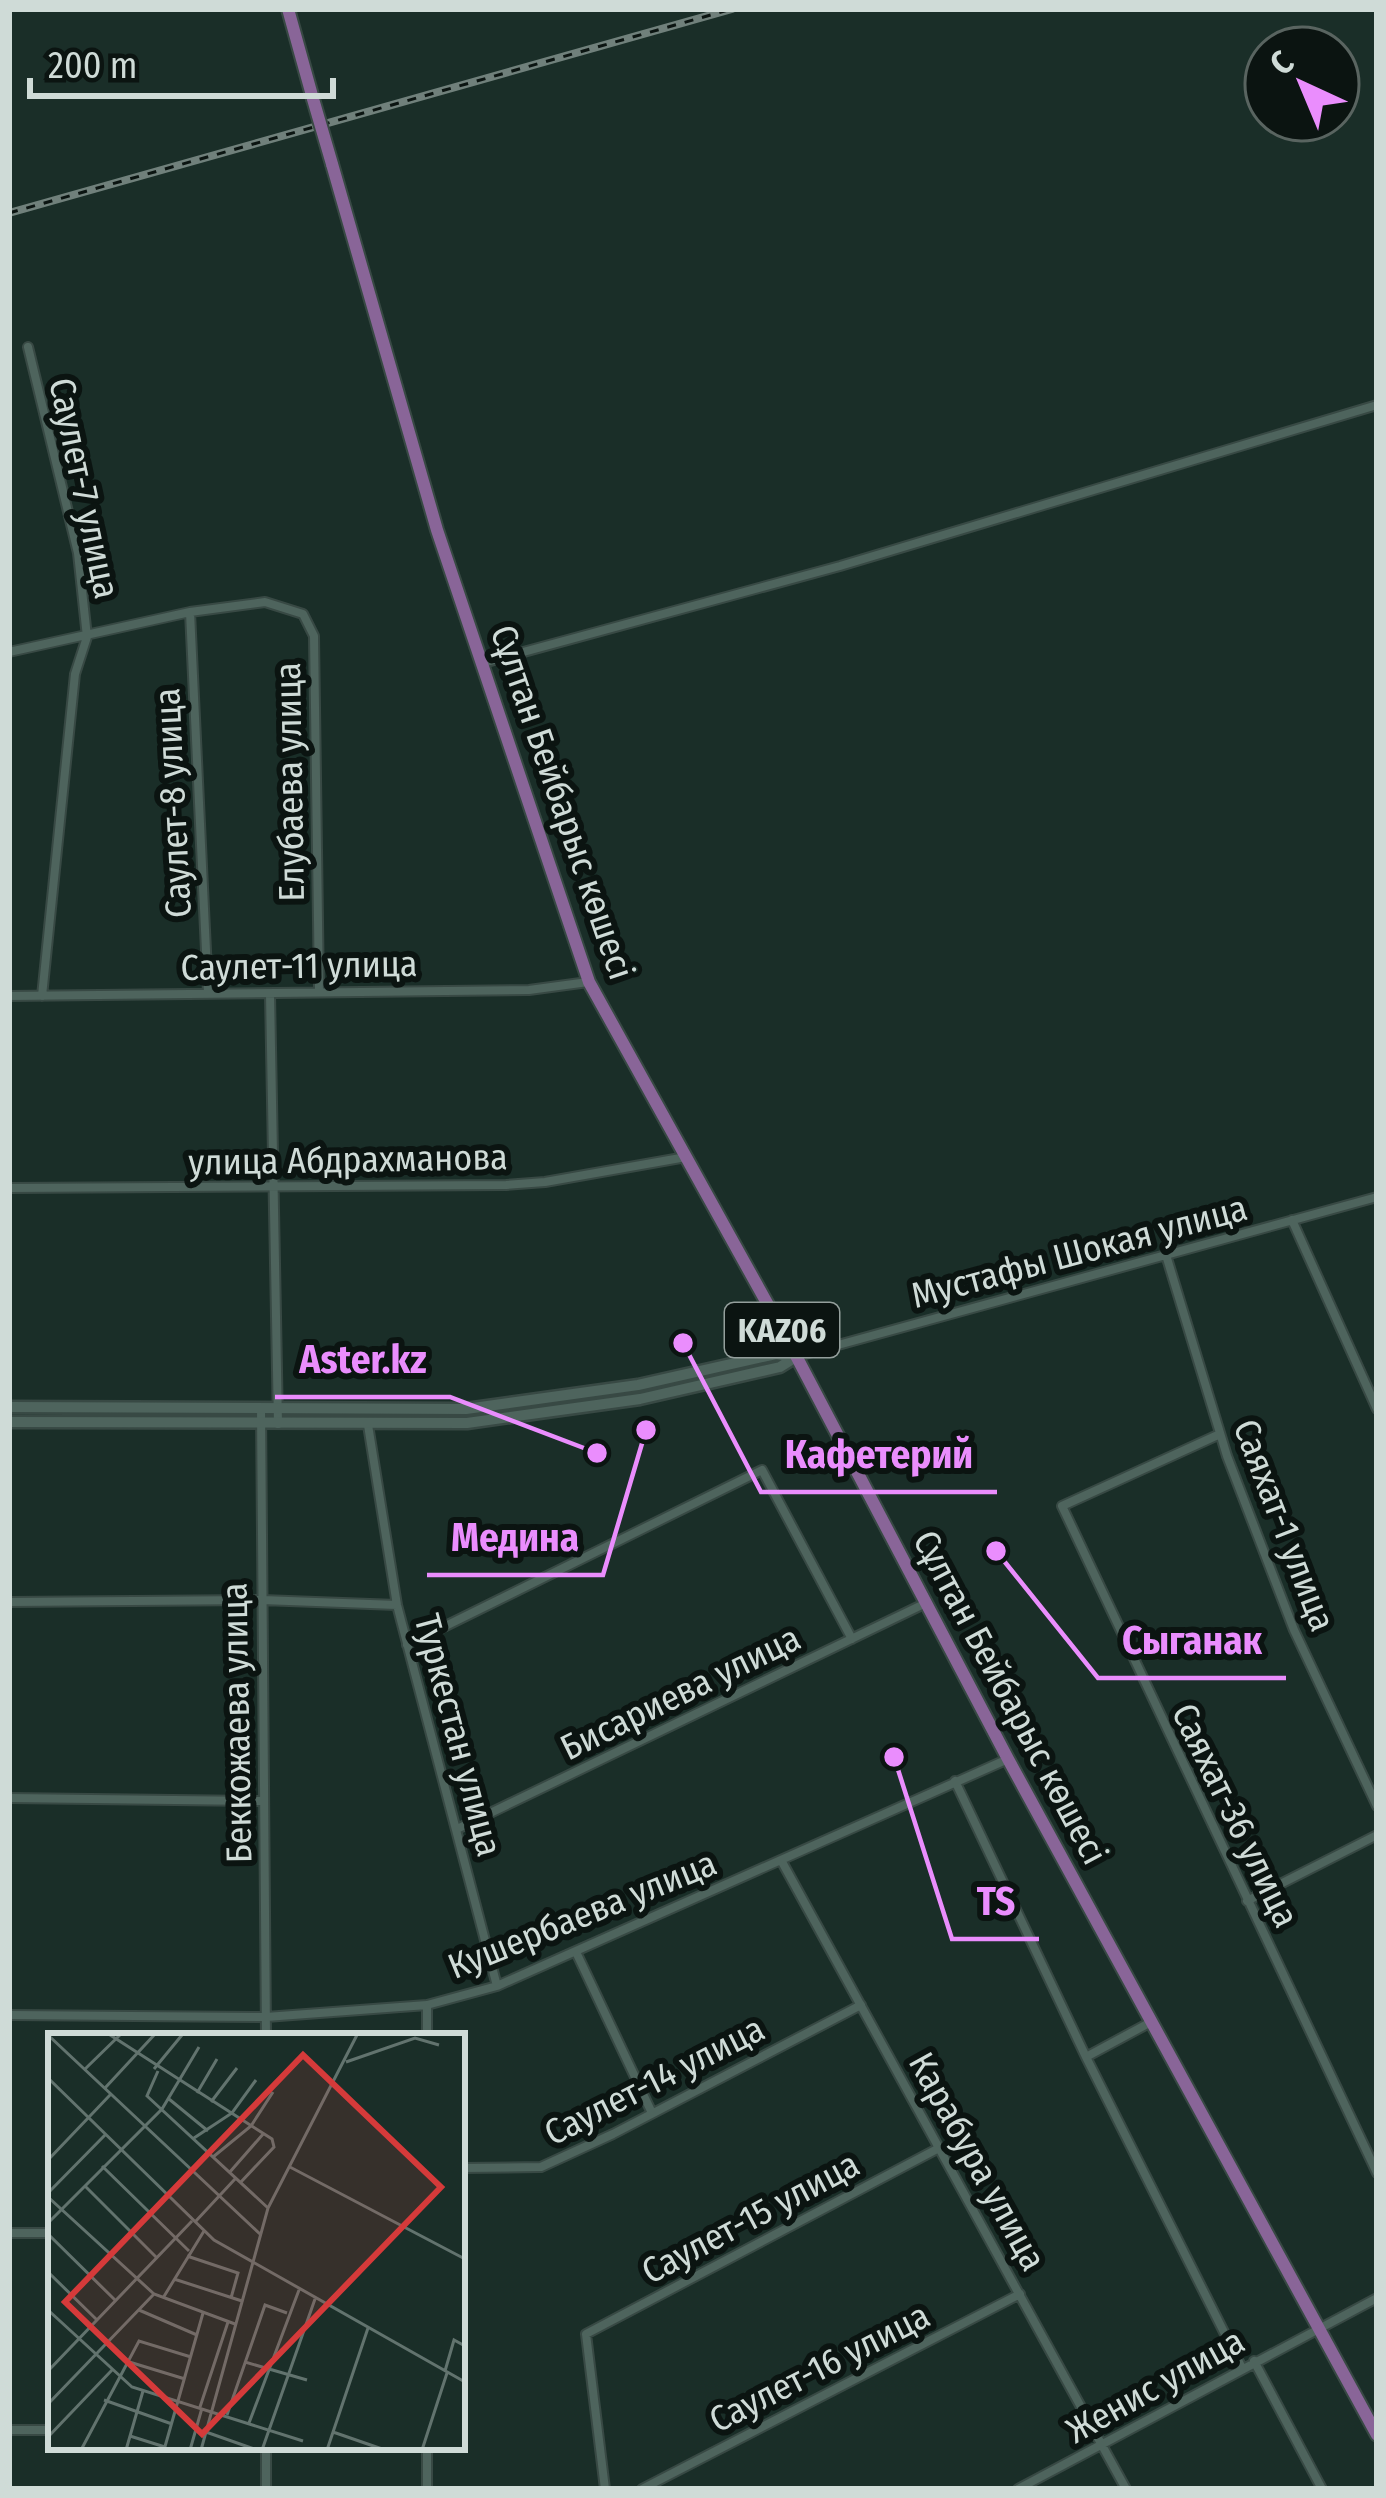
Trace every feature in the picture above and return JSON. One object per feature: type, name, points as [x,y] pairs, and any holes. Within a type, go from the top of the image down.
[{"type":"main road","name":"Сұлтан Бейбарыс көшесі","points":[[288,9],[437,530],[590,982],[1377,2435]]},
{"type":"street","name":"Саулет-7 улица","points":[[28,347],[78,553],[87,637],[75,674],[42,996]]},
{"type":"street","points":[[481,663],[840,566],[1377,405]]},
{"type":"street","name":"Елубаева улица","points":[[190,612],[265,602],[303,614],[314,636],[319,992]]},
{"type":"street","points":[[9,652],[190,612]]},
{"type":"street","name":"Саулет-8 улица","points":[[190,612],[208,993]]},
{"type":"street","name":"Саулет-11 улица","points":[[9,996],[529,990],[590,982]]},
{"type":"street","points":[[270,994],[278,1424]]},
{"type":"street","name":"улица Абдрахманова","points":[[9,1188],[545,1182],[686,1157]]},
{"type":"street","name":"Мустафы Шокая улица","points":[[796,1357],[1377,1197]]},
{"type":"street","points":[[1292,1220],[1377,1409]]},
{"type":"street","name":"Саяхат-1 улица","points":[[1166,1255],[1220,1434],[1294,1630],[1377,1806]]},
{"type":"street","points":[[9,1407],[466,1409],[638,1385],[776,1354],[796,1357]]},
{"type":"street","points":[[9,1422],[467,1424],[640,1399],[780,1367],[796,1357]]},
{"type":"street","name":"Беккожаева улица","points":[[261,1409],[266,2033]]},
{"type":"street","name":"Туркестан улица","points":[[368,1425],[397,1605],[497,1986]]},
{"type":"street","name":"Саяхат-36 улица","points":[[1220,1434],[1062,1506],[1377,2173]]},
{"type":"street","points":[[407,1645],[762,1470],[852,1639]]},
{"type":"street","points":[[9,1601],[262,1600],[397,1605]]},
{"type":"street","name":"Бисариева улица","points":[[457,1828],[926,1603]]},
{"type":"street","name":"Кушербаева улица","points":[[9,2014],[266,2018],[427,2006],[497,1986],[1008,1759]]},
{"type":"street","points":[[955,1781],[1242,2368]]},
{"type":"street","points":[[9,1798],[264,1801]]},
{"type":"street","points":[[1247,1901],[1377,1835]]},
{"type":"street","name":"Карабура улица","points":[[781,1860],[1126,2489]]},
{"type":"street","points":[[575,1952],[652,2114]]},
{"type":"street","points":[[427,2006],[427,2033]]},
{"type":"street","name":"Саулет-14 улица","points":[[465,2168],[541,2167],[861,2006]]},
{"type":"street","points":[[1086,2057],[1151,2022]]},
{"type":"street","name":"Саулет-15 улица","points":[[604,2489],[586,2334],[940,2148]]},
{"type":"street","points":[[9,2233],[48,2233]]},
{"type":"street","name":"Саулет-16 улица","points":[[642,2489],[1020,2294]]},
{"type":"street","name":"Женис улица","points":[[1018,2489],[1377,2298]]},
{"type":"street","points":[[1254,2361],[1322,2489]]},
{"type":"street","points":[[9,2430],[48,2430]]},
{"type":"street","points":[[266,2450],[266,2489]]},
{"type":"street","points":[[427,2450],[427,2489]]},
{"type":"railway","points":[[9,213],[732,9]]},
{"type":"place","name":"Кафетерий","points":[[683,1343]]},
{"type":"place","name":"Медина","points":[[646,1430]]},
{"type":"place","name":"Aster.kz","points":[[597,1453]]},
{"type":"place","name":"Сыганак","points":[[996,1551]]},
{"type":"place","name":"TS","points":[[894,1757]]}]
